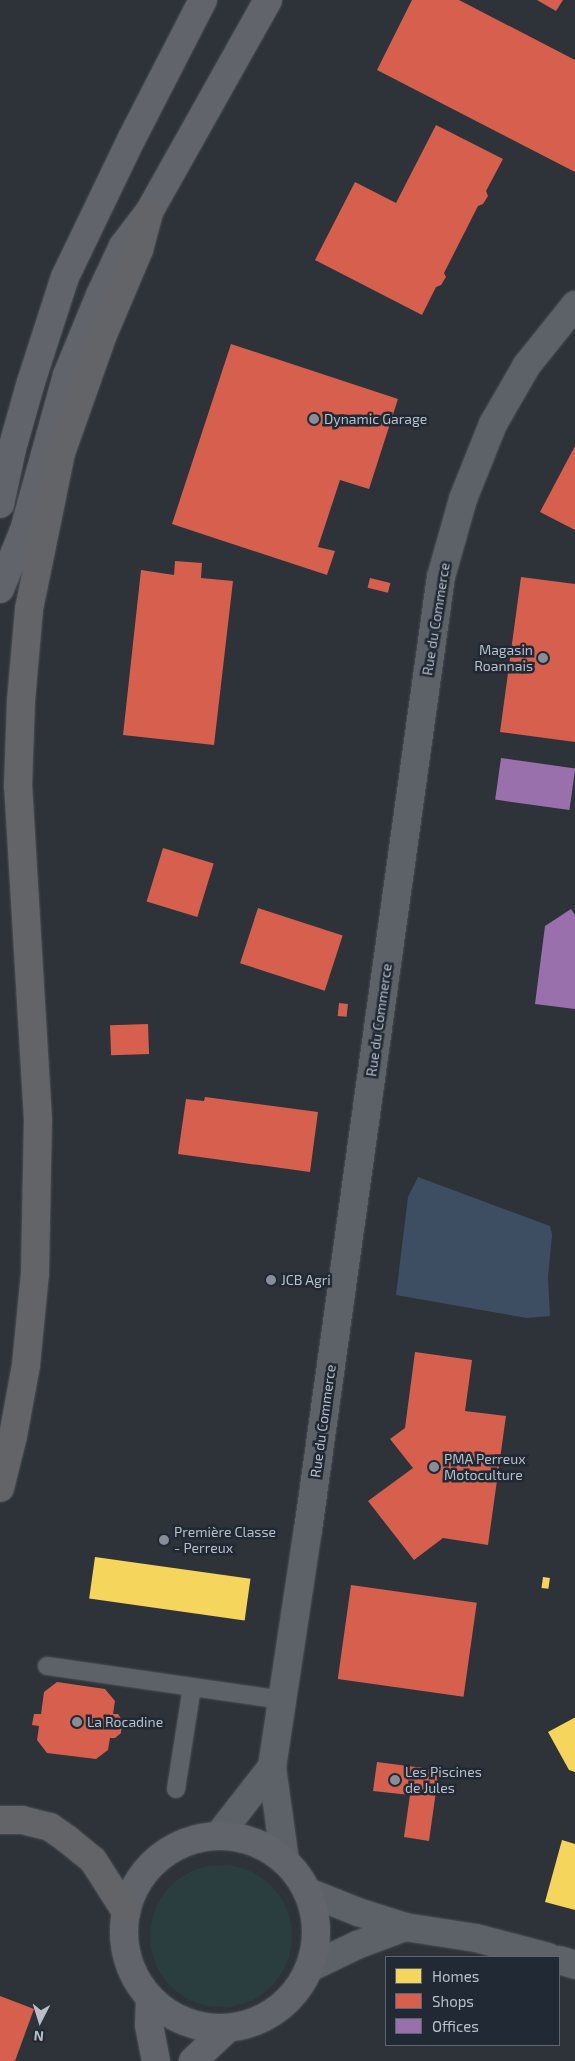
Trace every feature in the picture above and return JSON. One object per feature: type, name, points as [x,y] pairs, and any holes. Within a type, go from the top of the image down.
[{"type":"highway","points":[[0,1488],[13,1436],[26,1365],[36,1265],[38,1120],[18,786],[21,701],[29,609],[61,453],[102,337],[139,250],[149,212]]},
{"type":"highway","points":[[0,1820],[22,1820],[50,1828],[67,1839],[93,1860],[126,1912]]},
{"type":"main road","points":[[0,504],[28,390],[65,277],[132,138],[203,0]]},
{"type":"main road","points":[[0,589],[24,530],[67,375],[100,296],[123,246],[149,212],[268,0]]},
{"type":"main road","points":[[218,1836],[236,1837],[254,1842],[285,1861],[298,1875],[308,1892],[315,1917],[316,1943],[309,1968],[296,1991],[277,2010],[254,2022],[228,2028],[206,2027],[186,2022],[167,2012],[150,1998],[136,1980],[127,1958],[124,1935],[126,1912],[136,1886],[144,1873],[159,1858],[177,1846],[197,1839],[218,1836]]},
{"type":"main road","points":[[150,1998],[149,2025],[156,2061]]},
{"type":"main road","points":[[193,2061],[228,2028]]},
{"type":"street","name":"Rue du Commerce","points":[[285,1861],[272,1767],[441,577],[463,499],[493,424],[527,365],[575,305]]},
{"type":"street","name":"Rue du Commerce","points":[[218,1836],[272,1767]]},
{"type":"street","points":[[308,1892],[358,1912],[405,1927],[476,1938],[544,1956]]},
{"type":"street","points":[[309,1968],[357,1945],[405,1927]]},
{"type":"street","points":[[560,1960],[575,1965]]},
{"type":"lane","points":[[46,1666],[283,1700]]},
{"type":"lane","points":[[176,1789],[192,1687]]},
{"type":"shaded area","points":[[221,1865],[235,1866],[248,1870],[271,1886],[287,1909],[291,1922],[291,1950],[287,1963],[271,1986],[248,2002],[235,2006],[221,2007],[207,2006],[194,2002],[171,1986],[155,1963],[151,1950],[150,1936],[151,1922],[155,1909],[171,1886],[194,1870],[207,1866]]},
{"type":"water","points":[[418,1177],[550,1226],[552,1235],[548,1277],[550,1316],[527,1318],[396,1295],[408,1197]]},
{"type":"building: Homes","points":[[95,1557],[250,1579],[245,1620],[89,1599]]},
{"type":"building: Homes","points":[[543,1577],[550,1578],[548,1589],[541,1588]]},
{"type":"building: Homes","points":[[574,1718],[575,1772],[569,1770],[548,1732]]},
{"type":"building: Homes","points":[[562,1840],[575,1844],[575,1910],[545,1902]]},
{"type":"building: Shops","points":[[412,0],[459,0],[575,60],[575,172],[377,70]]},
{"type":"building: Shops","points":[[537,0],[563,0],[556,11]]},
{"type":"building: Shops","points":[[436,125],[503,159],[486,191],[488,196],[483,204],[478,206],[444,273],[446,277],[441,285],[436,287],[422,315],[315,260],[355,182],[396,203]]},
{"type":"building: Shops","points":[[231,344],[398,399],[369,489],[340,480],[318,547],[335,551],[327,575],[172,524]]},
{"type":"building: Shops","points":[[575,446],[575,530],[540,512]]},
{"type":"building: Shops","points":[[175,561],[202,563],[201,578],[233,581],[214,745],[123,735],[141,570],[174,575]]},
{"type":"building: Shops","name":"Magasin Roannais","points":[[521,577],[575,584],[575,742],[500,732]]},
{"type":"building: Shops","points":[[370,578],[390,583],[388,593],[368,588]]},
{"type":"building: Shops","points":[[163,848],[214,863],[197,917],[147,902]]},
{"type":"building: Shops","points":[[258,908],[343,936],[325,991],[240,963]]},
{"type":"building: Shops","points":[[339,1003],[348,1004],[347,1017],[338,1016]]},
{"type":"building: Shops","points":[[148,1024],[149,1054],[111,1055],[110,1025]]},
{"type":"building: Shops","points":[[205,1097],[318,1112],[310,1172],[178,1154],[186,1099],[204,1101]]},
{"type":"building: Shops","points":[[415,1352],[472,1360],[465,1411],[506,1416],[488,1545],[443,1538],[414,1560],[368,1501],[413,1468],[390,1439],[405,1428]]},
{"type":"building: Shops","points":[[351,1585],[477,1603],[464,1697],[338,1679]]},
{"type":"building: Shops","name":"La Rocadine","points":[[57,1682],[105,1689],[115,1701],[113,1714],[118,1714],[122,1720],[121,1733],[115,1738],[110,1738],[108,1750],[96,1759],[47,1753],[37,1740],[39,1726],[32,1725],[34,1714],[41,1714],[44,1692]]},
{"type":"building: Shops","points":[[377,1762],[439,1770],[429,1841],[404,1837],[410,1795],[373,1791]]},
{"type":"building: Shops","points":[[0,1996],[34,2009],[15,2061],[0,2061]]},
{"type":"building: Offices","points":[[501,758],[575,768],[569,810],[495,800]]},
{"type":"building: Offices","points":[[571,909],[575,915],[575,1009],[535,1004],[545,926]]},
{"type":"place","name":"Dynamic Garage","points":[[314,419]]},
{"type":"place","name":"Magasin Roannais","points":[[543,658]]},
{"type":"place","name":"JCB Agri","points":[[271,1280]]},
{"type":"place","name":"PMA Perreux Motoculture","points":[[434,1467]]},
{"type":"place","name":"Première Classe - Perreux","points":[[164,1540]]},
{"type":"place","name":"La Rocadine","points":[[77,1722]]},
{"type":"place","name":"Les Piscines de Jules","points":[[395,1780]]}]
